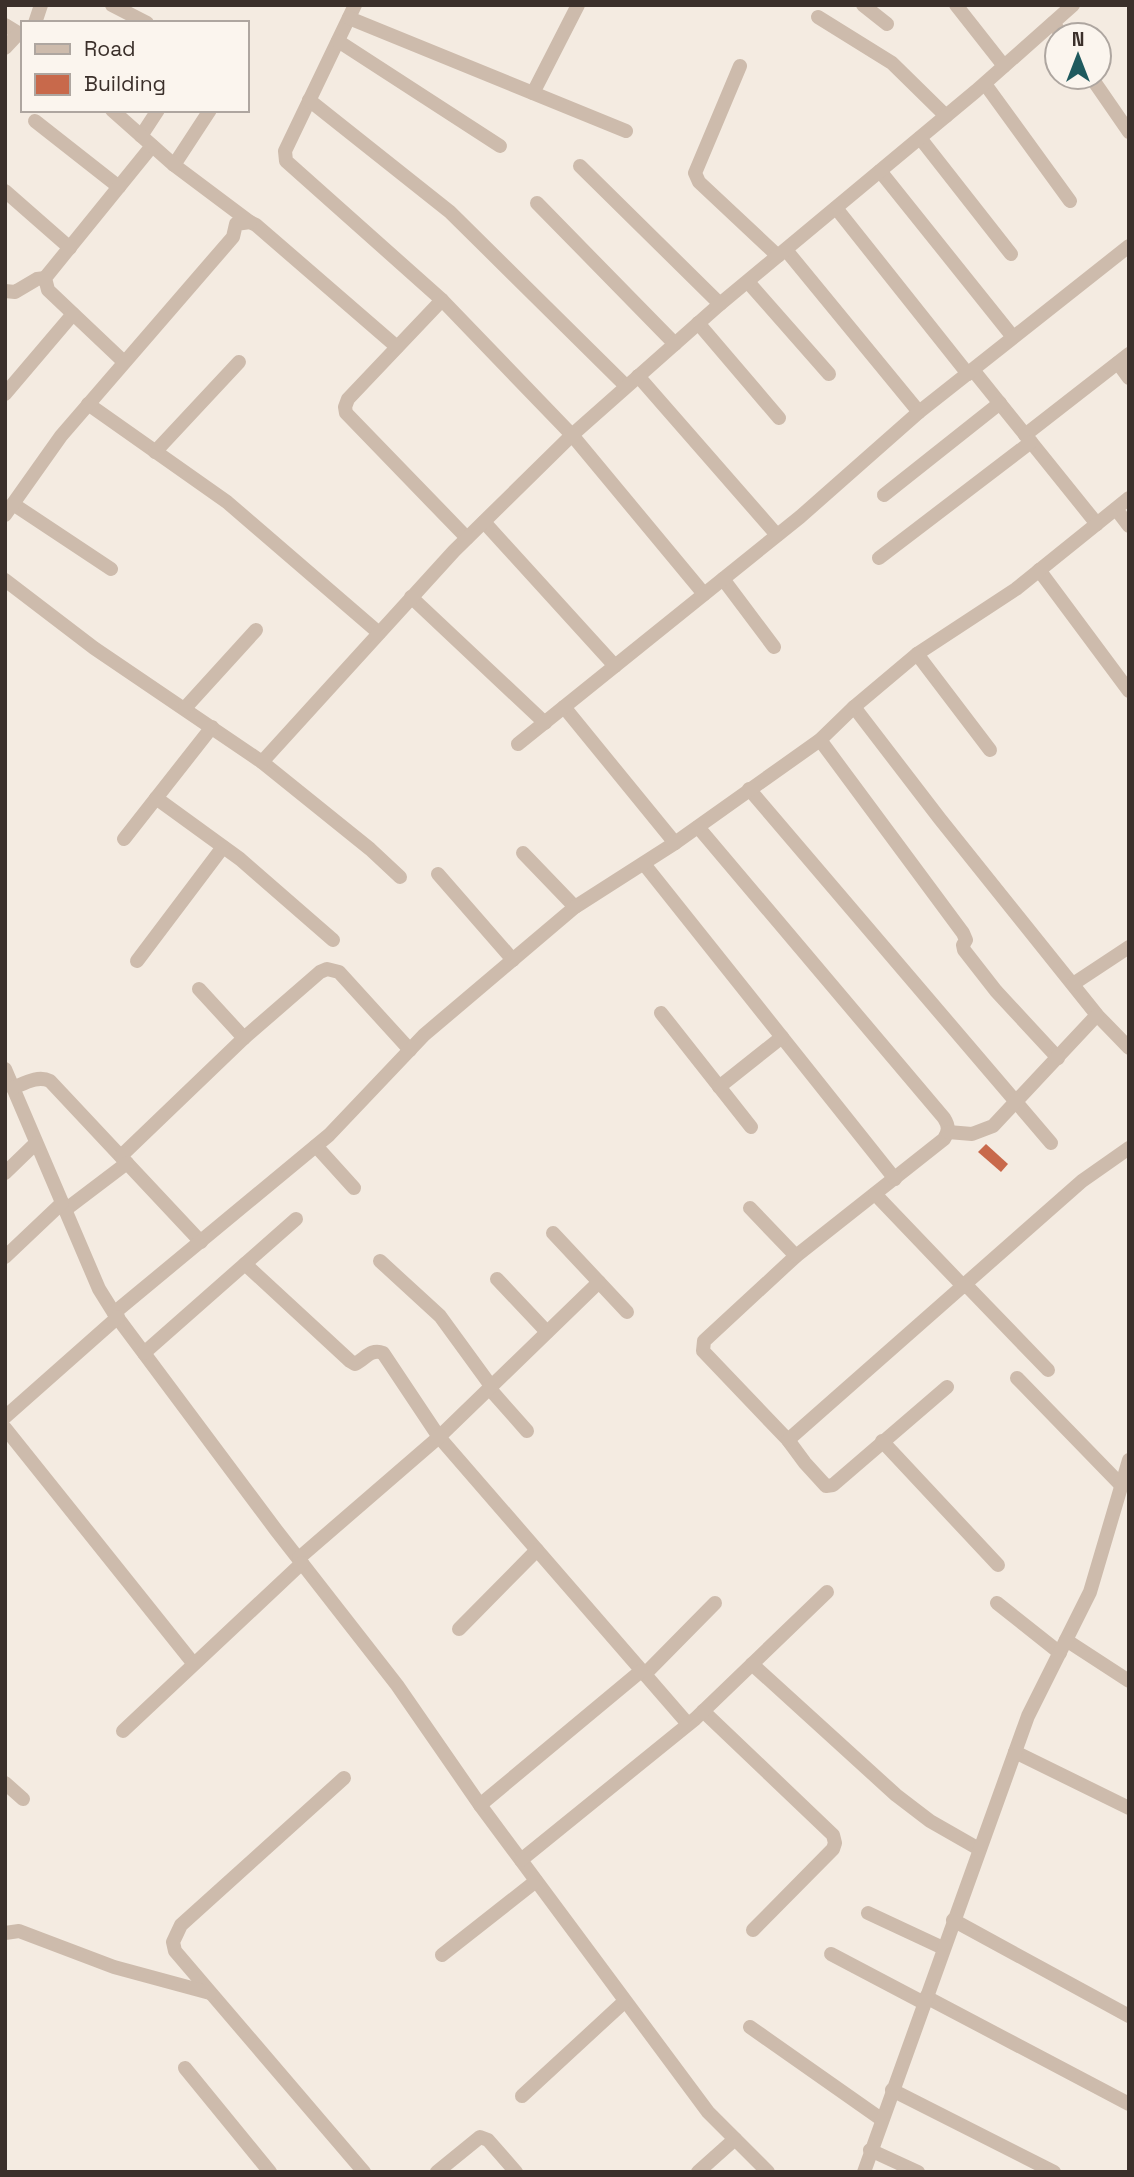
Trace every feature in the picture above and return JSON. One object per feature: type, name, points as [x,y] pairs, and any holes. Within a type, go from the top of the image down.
[{"type":"street","points":[[112,5],[142,21]]},
{"type":"street","points":[[533,93],[578,5]]},
{"type":"street","points":[[863,5],[887,24]]},
{"type":"street","points":[[956,5],[1004,66]]},
{"type":"street","points":[[1062,21],[1073,5]]},
{"type":"street","points":[[626,131],[533,93],[352,11],[285,151],[286,161],[442,300],[572,435],[704,594]]},
{"type":"street","points":[[818,17],[892,63],[946,116]]},
{"type":"street","points":[[5,24],[21,34],[5,48]]},
{"type":"street","points":[[262,762],[411,597],[572,435],[720,304],[1004,66],[1043,39]]},
{"type":"street","points":[[338,41],[500,146]]},
{"type":"street","points":[[740,66],[695,173],[699,182],[782,253],[919,412]]},
{"type":"street","points":[[985,84],[1070,201]]},
{"type":"street","points":[[1101,91],[1129,132]]},
{"type":"street","points":[[309,100],[450,212],[626,386]]},
{"type":"street","points":[[114,112],[174,165],[256,225],[397,347]]},
{"type":"street","points":[[7,294],[37,279],[46,278],[119,187],[147,141],[157,112]]},
{"type":"street","points":[[174,165],[209,112]]},
{"type":"street","points":[[36,121],[119,187]]},
{"type":"street","points":[[920,138],[1011,254]]},
{"type":"street","points":[[580,166],[720,304]]},
{"type":"street","points":[[880,171],[1013,337]]},
{"type":"street","points":[[5,191],[70,248]]},
{"type":"street","points":[[537,203],[675,344]]},
{"type":"street","points":[[836,208],[970,372],[1000,403],[1097,524]]},
{"type":"street","points":[[111,569],[9,510],[61,436],[233,237],[236,224],[250,222]]},
{"type":"street","points":[[518,744],[777,535],[919,412],[1129,246]]},
{"type":"street","points":[[46,278],[48,290],[124,362]]},
{"type":"street","points":[[748,282],[829,374]]},
{"type":"street","points":[[442,300],[348,399],[345,407],[346,412],[467,538]]},
{"type":"street","points":[[5,394],[73,314]]},
{"type":"street","points":[[698,323],[779,418]]},
{"type":"street","points":[[879,558],[1123,358],[1129,378]]},
{"type":"street","points":[[155,452],[239,362]]},
{"type":"street","points":[[638,376],[777,535]]},
{"type":"street","points":[[884,495],[1000,403]]},
{"type":"street","points":[[88,404],[241,514],[379,633]]},
{"type":"street","points":[[5,1417],[116,1315],[329,1135],[424,1035],[575,907],[675,843],[820,740],[854,707],[917,654],[1016,589],[1129,498]]},
{"type":"street","points":[[1116,509],[1129,526]]},
{"type":"street","points":[[484,522],[615,666]]},
{"type":"street","points":[[1039,570],[1129,691]]},
{"type":"street","points":[[723,579],[774,647]]},
{"type":"street","points":[[5,580],[94,648],[262,762],[370,849],[400,877]]},
{"type":"street","points":[[411,597],[545,723]]},
{"type":"street","points":[[185,708],[256,630]]},
{"type":"street","points":[[917,654],[989,750]]},
{"type":"street","points":[[564,707],[675,843]]},
{"type":"street","points":[[854,707],[1097,1015],[1129,1048]]},
{"type":"street","points":[[124,839],[212,727]]},
{"type":"street","points":[[820,740],[963,933],[966,940],[964,950],[996,991],[1058,1058]]},
{"type":"street","points":[[749,789],[1051,1143]]},
{"type":"street","points":[[156,798],[223,847],[333,940]]},
{"type":"street","points":[[698,827],[948,1125],[944,1139],[796,1256],[704,1340],[703,1351],[829,1487],[947,1387]]},
{"type":"street","points":[[137,961],[223,847]]},
{"type":"street","points":[[523,853],[575,907]]},
{"type":"street","points":[[644,864],[895,1179]]},
{"type":"street","points":[[438,874],[513,960]]},
{"type":"street","points":[[1073,984],[1129,947]]},
{"type":"street","points":[[5,1257],[124,1159],[244,1038],[320,971],[333,968],[339,971],[410,1050]]},
{"type":"street","points":[[199,989],[244,1038]]},
{"type":"street","points":[[661,1013],[751,1127]]},
{"type":"street","points":[[948,1132],[972,1134],[993,1126],[1097,1015]]},
{"type":"street","points":[[719,1087],[782,1037]]},
{"type":"street","points":[[5,1069],[99,1289],[116,1315],[300,1561],[397,1685],[480,1805],[624,2002],[708,2112],[768,2172]]},
{"type":"street","points":[[13,1088],[37,1079],[50,1081],[201,1242]]},
{"type":"street","points":[[5,1173],[36,1143]]},
{"type":"street","points":[[316,1146],[354,1188]]},
{"type":"street","points":[[788,1440],[1082,1181],[1129,1148]]},
{"type":"street","points":[[875,1195],[1048,1370]]},
{"type":"street","points":[[750,1208],[796,1256]]},
{"type":"street","points":[[144,1353],[296,1219]]},
{"type":"street","points":[[553,1233],[627,1312]]},
{"type":"street","points":[[380,1261],[439,1316],[490,1387],[527,1431]]},
{"type":"street","points":[[246,1264],[350,1361],[355,1364],[370,1352],[383,1353],[439,1437],[688,1724]]},
{"type":"street","points":[[497,1279],[547,1332]]},
{"type":"street","points":[[123,1731],[300,1561],[439,1437],[599,1282]]},
{"type":"street","points":[[1017,1378],[1121,1485]]},
{"type":"street","points":[[5,1428],[193,1663]]},
{"type":"street","points":[[882,1441],[998,1565]]},
{"type":"street","points":[[864,2172],[1028,1716],[1090,1592],[1129,1460]]},
{"type":"street","points":[[459,1629],[537,1550]]},
{"type":"street","points":[[521,1860],[703,1711],[827,1592]]},
{"type":"street","points":[[480,1805],[643,1672],[715,1603]]},
{"type":"street","points":[[997,1604],[1063,1646],[1129,1681]]},
{"type":"street","points":[[752,1664],[896,1795],[930,1821],[979,1849]]},
{"type":"street","points":[[703,1711],[832,1835],[835,1843],[753,1930]]},
{"type":"street","points":[[1015,1752],[1129,1808]]},
{"type":"street","points":[[344,1778],[181,1925],[173,1942],[175,1951],[363,2172]]},
{"type":"street","points":[[5,1783],[23,1799]]},
{"type":"street","points":[[442,1955],[536,1881]]},
{"type":"street","points":[[869,1913],[943,1948]]},
{"type":"street","points":[[953,1920],[1129,2016]]},
{"type":"street","points":[[5,1933],[19,1931],[114,1967],[210,1993]]},
{"type":"street","points":[[831,1954],[1129,2104]]},
{"type":"street","points":[[523,2096],[624,2002]]},
{"type":"street","points":[[750,2027],[881,2119]]},
{"type":"street","points":[[185,2068],[270,2172]]},
{"type":"street","points":[[892,2090],[1054,2172]]},
{"type":"street","points":[[437,2172],[480,2137],[488,2140],[516,2172]]},
{"type":"street","points":[[698,2172],[735,2140]]},
{"type":"street","points":[[870,2150],[918,2172]]},
{"type":"building","points":[[986,1144],[1008,1164],[1001,1172],[978,1152]]}]
